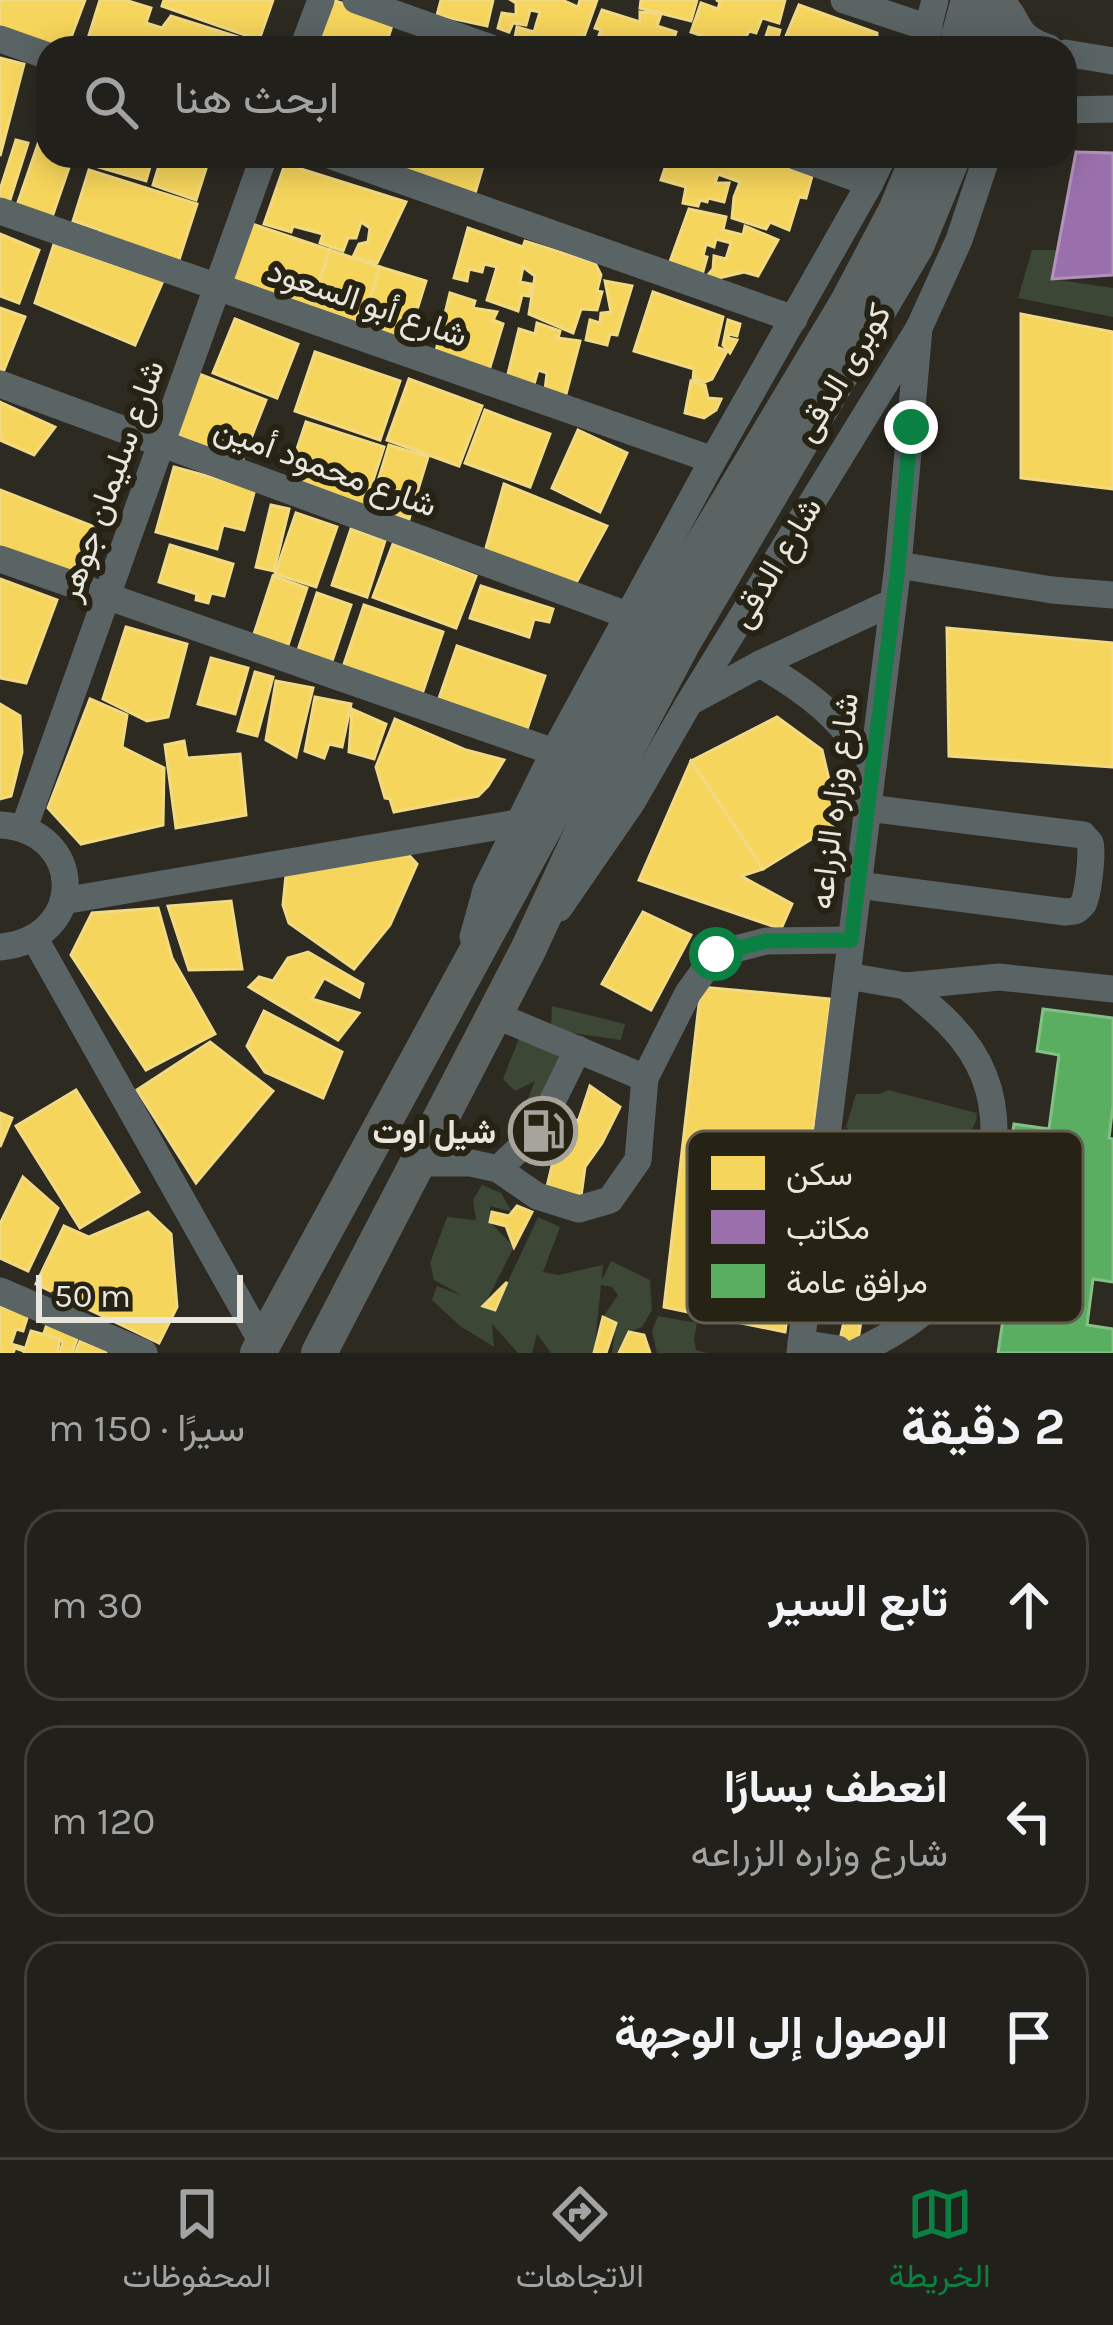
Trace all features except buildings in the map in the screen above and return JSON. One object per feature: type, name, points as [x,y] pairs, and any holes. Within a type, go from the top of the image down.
[{"type":"main road","points":[[936,31],[969,0]]},
{"type":"main road","points":[[991,36],[999,0]]},
{"type":"main road","name":"كوبرى الدقى","points":[[654,629],[848,302],[914,168]]},
{"type":"main road","name":"كوبرى الدقى","points":[[654,629],[916,246],[948,168]]},
{"type":"main road","name":"شارع الدقى","points":[[319,1353],[528,950],[582,833],[654,629]]},
{"type":"main road","name":"شارع الدقى","points":[[261,1348],[654,629]]},
{"type":"street","points":[[308,36],[321,0]]},
{"type":"street","points":[[356,0],[457,36]]},
{"type":"street","points":[[844,0],[936,31]]},
{"type":"street","points":[[999,0],[1026,36]]},
{"type":"street","points":[[1027,0],[1030,36]]},
{"type":"street","points":[[0,39],[36,52]]},
{"type":"street","points":[[1077,54],[1113,61]]},
{"type":"street","points":[[1077,110],[1113,109]]},
{"type":"street","name":"شارع سليمان جوهر","points":[[12,827],[107,597],[259,168]]},
{"type":"street","points":[[366,168],[794,319]]},
{"type":"street","points":[[828,168],[870,183]]},
{"type":"street","name":"شارع الدقى","points":[[471,963],[474,927],[486,890],[517,824],[554,752],[654,629],[713,460],[877,168]]},
{"type":"street","name":"شارع الدقى","points":[[528,950],[632,802],[919,328],[959,240],[983,168]]},
{"type":"street","name":"شارع أبو السعود","points":[[0,211],[713,460]]},
{"type":"street","name":"شارع وزاره الزراعه","points":[[828,1131],[898,566],[919,328]]},
{"type":"street","name":"شارع محمود أمين","points":[[0,384],[654,629]]},
{"type":"street","points":[[0,560],[554,752]]},
{"type":"street","points":[[898,566],[1113,595]]},
{"type":"street","points":[[689,703],[893,602]]},
{"type":"street","points":[[760,664],[804,690],[844,726],[873,765]]},
{"type":"street","points":[[858,885],[1065,912],[1081,907],[1085,899],[1091,850],[1083,836],[868,808]]},
{"type":"street","points":[[63,901],[517,824]]},
{"type":"street","points":[[0,947],[35,939],[57,916],[63,901],[58,857],[38,835],[12,827]]},
{"type":"street","points":[[35,939],[261,1348]]},
{"type":"street","points":[[418,1162],[471,1163],[498,1169],[537,1196],[579,1209],[610,1200],[638,1160],[645,1078],[688,993],[716,954],[766,941],[851,940]]},
{"type":"street","points":[[847,976],[906,986],[999,977],[1113,989]]},
{"type":"street","points":[[906,986],[964,1040],[984,1075],[994,1131]]},
{"type":"street","points":[[495,1015],[645,1078]]},
{"type":"street","points":[[498,1169],[537,1132],[578,1049]]},
{"type":"street","points":[[0,1291],[145,1353]]},
{"type":"street","points":[[801,1348],[854,1352],[910,1323]]},
{"type":"green space","points":[[1032,250],[1057,250],[1052,279],[1113,288],[1113,317],[1018,298]]},
{"type":"green space","points":[[552,1006],[625,1024],[621,1040],[551,1030]]},
{"type":"green space","points":[[522,1031],[565,1060],[521,1135],[522,1114],[535,1081],[515,1091],[503,1079]]},
{"type":"green space","points":[[888,1090],[977,1113],[976,1121],[971,1131],[850,1131],[846,1127],[856,1094]]},
{"type":"green space","points":[[482,1185],[501,1193],[512,1212],[490,1206],[490,1222],[514,1247],[484,1306],[495,1309],[538,1217],[560,1227],[543,1272],[558,1275],[603,1265],[602,1280],[611,1261],[650,1280],[652,1310],[642,1327],[629,1332],[619,1353],[612,1353],[616,1323],[603,1317],[618,1295],[612,1287],[601,1285],[594,1353],[551,1353],[537,1334],[532,1353],[518,1353],[492,1324],[494,1347],[460,1326],[432,1300],[437,1286],[463,1296],[434,1280],[430,1263],[447,1217],[476,1220],[473,1200]]},
{"type":"green space","points":[[658,1316],[697,1323],[696,1350],[707,1353],[657,1353],[652,1331]]},
{"type":"place","name":"شيل اوت","points":[[543,1131]]},
{"type":"route","points":[[716,954],[766,941],[851,940],[911,427]]}]
